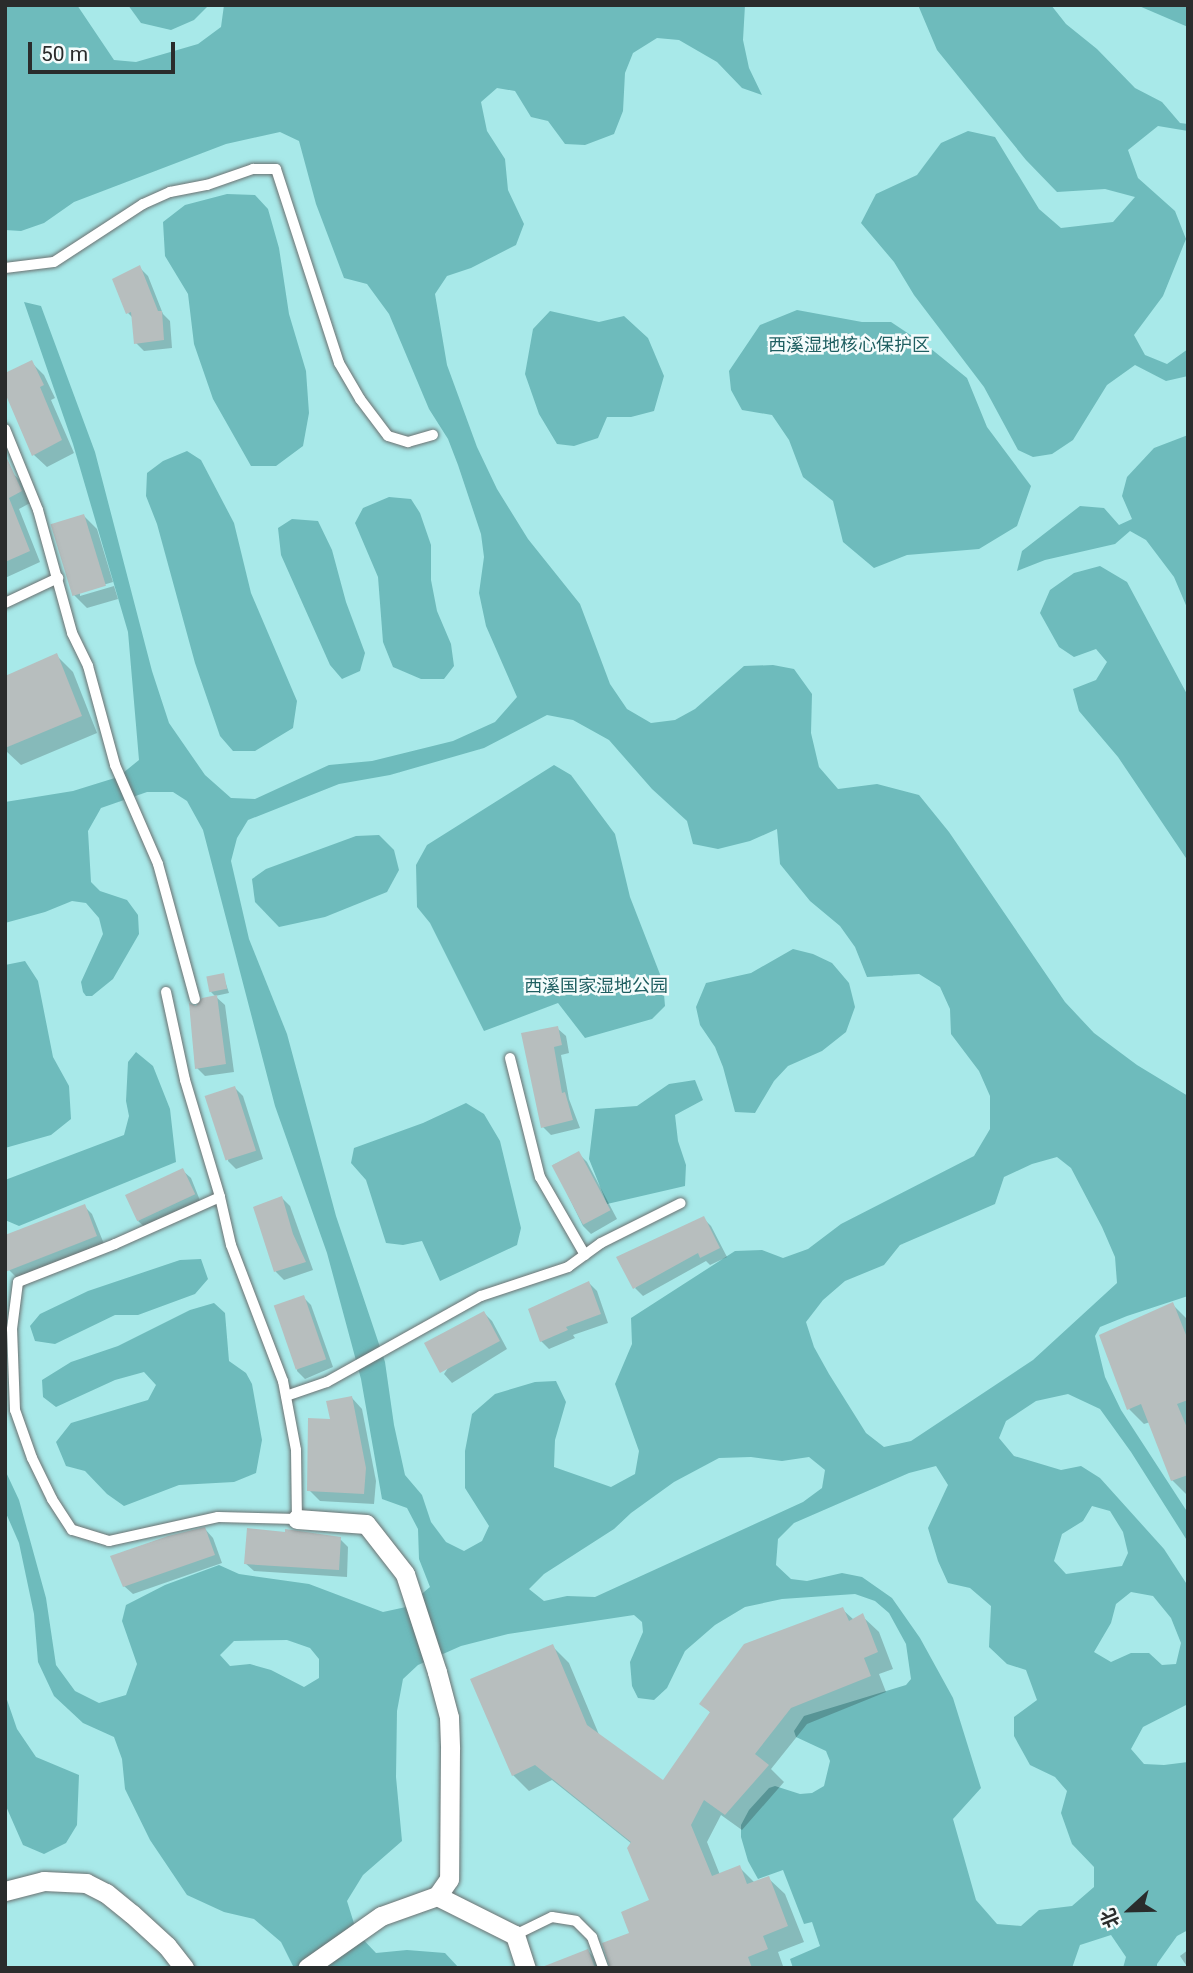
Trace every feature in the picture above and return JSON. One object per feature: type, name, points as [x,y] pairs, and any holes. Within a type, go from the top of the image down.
[{"type":"street","points":[[297,1519],[366,1524],[405,1574],[438,1672],[449,1717],[452,1851],[449,1879],[437,1896],[381,1916],[307,1968]]},
{"type":"street","points":[[5,1891],[44,1881],[86,1883],[106,1893],[132,1914],[167,1946],[184,1968]]},
{"type":"street","points":[[437,1896],[515,1935],[526,1968]]},
{"type":"lane","points":[[5,268],[54,262],[102,234],[143,204],[170,192],[207,185],[253,169],[276,169],[322,317],[339,363],[353,387],[388,436],[408,442],[433,435]]},
{"type":"lane","points":[[5,429],[38,510],[72,634],[88,666],[115,765],[158,864],[195,999]]},
{"type":"lane","points":[[5,603],[58,578]]},
{"type":"lane","points":[[166,992],[184,1080],[220,1197],[231,1245],[257,1309],[286,1396],[296,1450],[297,1519],[218,1517],[109,1541],[72,1530],[52,1499],[32,1458],[15,1410],[12,1329],[18,1282],[115,1244],[220,1197]]},
{"type":"lane","points":[[510,1058],[540,1177],[585,1255]]},
{"type":"lane","points":[[286,1396],[327,1382],[481,1297],[568,1267],[681,1203]]},
{"type":"lane","points":[[515,1935],[552,1917],[576,1921],[592,1937],[603,1968]]},
{"type":"green space","name":"西溪国家湿地公园","points":[[5,5],[1188,5],[1188,1968],[5,1968]]},
{"type":"shaded area","points":[[5,5],[77,5],[114,60],[136,62],[198,44],[221,27],[224,5],[745,5],[743,40],[749,68],[762,95],[742,88],[717,62],[679,40],[657,38],[633,53],[625,73],[623,111],[614,134],[585,145],[565,144],[548,121],[531,117],[515,91],[497,88],[481,102],[487,131],[505,159],[508,190],[524,224],[516,245],[471,268],[447,276],[435,294],[447,365],[477,447],[497,489],[528,539],[580,604],[610,684],[627,709],[651,723],[675,720],[695,709],[744,666],[773,665],[794,669],[812,694],[811,733],[819,767],[838,789],[877,784],[919,795],[949,832],[1065,1002],[1094,1033],[1137,1065],[1188,1096],[1188,1296],[1100,1327],[1095,1336],[1105,1377],[1121,1410],[1188,1513],[1188,1542],[1131,1452],[1100,1409],[1068,1394],[1036,1401],[1006,1421],[999,1438],[1014,1456],[1061,1470],[1081,1466],[1100,1478],[1164,1549],[1188,1586],[1188,1704],[1143,1727],[1131,1749],[1144,1764],[1188,1762],[1188,1930],[1177,1936],[1157,1964],[1157,1968],[1123,1968],[1126,1957],[1111,1935],[1080,1945],[1072,1968],[793,1968],[790,1959],[820,1946],[812,1922],[804,1924],[783,1870],[758,1879],[748,1861],[741,1837],[741,1825],[749,1810],[769,1788],[775,1786],[800,1794],[812,1793],[824,1786],[830,1761],[826,1751],[796,1737],[794,1731],[804,1716],[906,1685],[911,1679],[906,1644],[889,1613],[875,1601],[855,1594],[782,1599],[745,1607],[715,1625],[685,1651],[667,1688],[654,1700],[638,1698],[632,1686],[630,1662],[643,1632],[642,1622],[634,1615],[508,1634],[461,1646],[418,1665],[403,1679],[397,1711],[396,1777],[402,1841],[363,1875],[347,1901],[357,1933],[376,1953],[407,1950],[445,1953],[459,1968],[294,1968],[281,1942],[254,1919],[224,1912],[187,1895],[150,1840],[125,1789],[122,1759],[114,1737],[83,1723],[54,1696],[38,1662],[34,1614],[19,1543],[5,1511],[5,1470],[19,1500],[46,1598],[56,1665],[75,1691],[99,1703],[126,1695],[137,1664],[122,1621],[126,1605],[165,1585],[219,1565],[239,1574],[309,1584],[383,1612],[406,1607],[430,1587],[419,1559],[418,1529],[407,1508],[382,1499],[361,1379],[327,1253],[275,1106],[203,830],[187,801],[173,792],[147,792],[101,808],[88,831],[91,882],[100,891],[127,900],[138,915],[139,934],[113,979],[92,996],[86,996],[81,982],[103,934],[99,918],[86,903],[72,901],[5,923],[5,802],[73,791],[118,777],[139,760],[128,632],[73,444],[24,302],[41,306],[95,452],[152,671],[169,723],[205,775],[231,798],[255,799],[329,765],[372,761],[453,741],[495,722],[517,697],[486,626],[479,593],[484,557],[481,534],[448,439],[429,409],[389,314],[367,284],[344,278],[316,204],[299,141],[280,132],[226,144],[74,202],[44,223],[21,231],[5,230]],"holes":[[[547,715],[573,720],[609,740],[652,789],[687,821],[693,844],[718,849],[750,841],[777,829],[780,864],[810,901],[840,926],[855,947],[867,977],[919,974],[940,987],[950,1009],[951,1034],[979,1071],[990,1096],[990,1129],[974,1156],[841,1224],[808,1249],[783,1258],[762,1250],[735,1251],[631,1318],[632,1344],[615,1384],[639,1451],[635,1474],[611,1487],[554,1467],[555,1440],[566,1402],[556,1381],[535,1382],[495,1394],[472,1414],[465,1451],[465,1488],[489,1526],[482,1541],[464,1551],[446,1542],[431,1522],[422,1495],[405,1475],[394,1425],[385,1362],[336,1216],[287,1034],[249,939],[231,861],[237,838],[248,820],[339,784],[390,775],[484,748]],[[1057,1157],[1071,1168],[1115,1257],[1117,1283],[1033,1360],[911,1441],[884,1447],[866,1433],[829,1374],[814,1347],[806,1322],[823,1300],[845,1281],[884,1265],[900,1245],[995,1204],[1004,1177],[1032,1164]],[[751,1457],[782,1461],[809,1457],[825,1470],[822,1488],[803,1502],[595,1597],[567,1596],[544,1601],[529,1589],[544,1574],[614,1529],[631,1513],[674,1482],[719,1458]],[[936,1466],[948,1485],[928,1528],[938,1561],[948,1583],[970,1588],[991,1606],[989,1647],[1007,1664],[1026,1670],[1037,1700],[1014,1717],[1014,1736],[1030,1765],[1055,1777],[1067,1791],[1061,1813],[1072,1844],[1094,1867],[1094,1887],[1072,1906],[1039,1910],[1021,1926],[997,1924],[976,1900],[953,1819],[981,1788],[953,1698],[920,1638],[892,1598],[862,1577],[842,1573],[807,1581],[791,1579],[776,1565],[778,1539],[794,1523],[909,1473]],[[1092,1506],[1110,1511],[1123,1532],[1128,1553],[1122,1566],[1066,1574],[1054,1561],[1062,1534],[1083,1521]],[[1131,1592],[1153,1596],[1171,1618],[1181,1643],[1176,1664],[1162,1665],[1149,1653],[1131,1653],[1111,1662],[1094,1652],[1111,1623],[1116,1604]],[[287,1640],[310,1648],[319,1659],[319,1678],[304,1687],[271,1670],[250,1664],[230,1666],[220,1655],[234,1641]]]},
{"type":"shaded area","points":[[128,5],[209,5],[194,20],[171,30],[141,23]]},
{"type":"shaded area","points":[[918,5],[1051,5],[1066,24],[1097,49],[1135,88],[1162,102],[1180,123],[1188,124],[1188,131],[1158,126],[1128,150],[1138,178],[1175,211],[1186,239],[1163,296],[1134,335],[1145,355],[1167,364],[1188,349],[1188,376],[1166,381],[1135,365],[1107,385],[1073,440],[1052,454],[1033,457],[1018,450],[984,387],[914,295],[894,262],[861,223],[876,194],[917,175],[941,143],[968,131],[995,137],[1039,209],[1061,228],[1113,222],[1135,197],[1105,189],[1057,192],[1026,160],[937,50]]},
{"type":"shaded area","points":[[1188,5],[1188,27],[1139,6]]},
{"type":"shaded area","points":[[227,194],[255,195],[268,209],[279,248],[289,314],[306,371],[309,413],[303,446],[276,466],[251,466],[213,399],[194,344],[188,294],[165,256],[163,222],[185,205]]},
{"type":"shaded area","points":[[797,310],[862,322],[891,322],[930,348],[967,378],[987,427],[1031,486],[1017,526],[979,549],[907,555],[874,568],[843,542],[833,501],[803,477],[789,440],[772,415],[742,410],[731,390],[729,371],[760,325]]},
{"type":"shaded area","points":[[550,311],[599,322],[624,316],[648,338],[664,376],[654,411],[631,417],[607,417],[598,438],[574,446],[557,444],[539,414],[525,374],[533,329]]},
{"type":"shaded area","points":[[1188,435],[1188,610],[1174,577],[1146,540],[1130,531],[1115,544],[1045,560],[1017,571],[1022,551],[1080,506],[1104,508],[1119,525],[1132,519],[1122,496],[1127,477],[1154,448]]},
{"type":"shaded area","points":[[187,451],[201,460],[234,523],[251,593],[297,701],[293,728],[255,751],[233,751],[220,736],[195,663],[157,524],[146,496],[147,473],[163,461]]},
{"type":"shaded area","points":[[389,497],[411,499],[420,513],[431,545],[431,580],[437,611],[451,644],[454,666],[444,679],[421,679],[393,667],[383,642],[378,577],[355,523],[363,508]]},
{"type":"shaded area","points":[[292,519],[318,521],[332,550],[346,602],[365,653],[360,671],[342,679],[330,665],[281,555],[278,528]]},
{"type":"shaded area","points":[[1100,566],[1127,582],[1188,696],[1188,861],[1118,757],[1079,711],[1073,689],[1096,680],[1107,662],[1096,649],[1074,657],[1059,647],[1040,613],[1050,590],[1074,573]]},
{"type":"shaded area","points":[[554,765],[571,775],[615,834],[630,897],[663,982],[665,1006],[652,1019],[585,1038],[558,1003],[484,1031],[430,923],[417,907],[416,865],[427,845]]},
{"type":"shaded area","points":[[379,835],[394,850],[399,870],[387,892],[325,917],[279,927],[255,902],[252,879],[266,869],[356,836]]},
{"type":"shaded area","points":[[793,949],[832,963],[849,983],[855,1007],[846,1032],[822,1051],[788,1066],[774,1081],[755,1113],[735,1112],[723,1067],[715,1047],[700,1025],[696,1007],[706,983],[751,973]]},
{"type":"shaded area","points":[[25,961],[38,981],[53,1057],[69,1086],[71,1119],[51,1135],[5,1148],[5,965]]},
{"type":"shaded area","points":[[136,1052],[153,1066],[170,1109],[176,1162],[19,1226],[5,1220],[5,1180],[124,1135],[129,1116],[126,1101],[128,1062]]},
{"type":"shaded area","points":[[695,1080],[703,1100],[675,1115],[678,1141],[686,1165],[685,1186],[607,1204],[589,1159],[595,1109],[637,1106],[669,1084]]},
{"type":"shaded area","points":[[466,1103],[484,1114],[500,1141],[521,1228],[517,1245],[440,1281],[422,1241],[403,1245],[386,1243],[366,1180],[351,1163],[354,1148],[423,1123]]},
{"type":"shaded area","points":[[201,1259],[208,1279],[195,1294],[138,1315],[115,1315],[55,1344],[35,1341],[30,1326],[40,1314],[88,1291],[180,1260]]},
{"type":"shaded area","points":[[214,1303],[225,1313],[229,1361],[246,1373],[252,1384],[262,1440],[256,1473],[234,1482],[179,1485],[124,1506],[107,1494],[85,1471],[66,1466],[56,1442],[71,1423],[148,1400],[156,1385],[144,1372],[115,1380],[56,1407],[43,1397],[42,1380],[71,1362],[118,1346],[190,1310]]},
{"type":"shaded area","points":[[5,1694],[17,1729],[36,1757],[79,1775],[77,1825],[66,1843],[44,1854],[23,1845],[5,1804]]},
{"type":"building","points":[[140,265],[158,311],[162,311],[164,340],[134,344],[131,312],[126,314],[112,279]]},
{"type":"building","points":[[32,360],[44,385],[40,387],[62,440],[32,456],[5,393],[5,373]]},
{"type":"building","points":[[5,454],[22,491],[9,498],[30,551],[5,562]]},
{"type":"building","points":[[84,514],[106,586],[72,596],[51,524]]},
{"type":"building","points":[[57,653],[82,716],[5,748],[5,676]]},
{"type":"building","points":[[224,973],[227,989],[209,992],[206,976]]},
{"type":"building","points":[[217,995],[226,1064],[195,1069],[189,1003],[196,1006],[202,998]]},
{"type":"building","points":[[558,1026],[562,1045],[554,1047],[562,1093],[565,1092],[573,1120],[541,1128],[521,1033]]},
{"type":"building","points":[[235,1086],[256,1151],[226,1161],[205,1096]]},
{"type":"building","points":[[579,1151],[610,1210],[583,1225],[552,1166]]},
{"type":"building","points":[[183,1168],[195,1194],[137,1221],[125,1195]]},
{"type":"building","points":[[282,1196],[293,1234],[306,1262],[274,1272],[253,1207]]},
{"type":"building","points":[[85,1204],[97,1236],[5,1272],[5,1235]]},
{"type":"building","points":[[704,1216],[720,1248],[700,1258],[698,1253],[633,1289],[616,1257]]},
{"type":"building","points":[[589,1281],[601,1314],[566,1327],[568,1330],[540,1342],[528,1309]]},
{"type":"building","points":[[304,1295],[326,1359],[296,1370],[274,1305]]},
{"type":"building","points":[[1173,1302],[1188,1340],[1188,1400],[1177,1404],[1188,1430],[1188,1475],[1171,1481],[1141,1404],[1127,1410],[1099,1335]]},
{"type":"building","points":[[484,1311],[500,1341],[440,1373],[424,1343]]},
{"type":"building","points":[[352,1396],[366,1468],[364,1494],[307,1491],[308,1418],[330,1419],[326,1401]]},
{"type":"building","points":[[205,1527],[215,1555],[123,1587],[110,1556],[168,1536]]},
{"type":"building","points":[[247,1528],[285,1532],[285,1529],[341,1537],[339,1570],[244,1564]]},
{"type":"building","points":[[843,1607],[849,1621],[863,1613],[878,1652],[864,1658],[871,1676],[791,1708],[755,1754],[769,1765],[725,1815],[704,1800],[691,1825],[712,1876],[740,1865],[747,1884],[769,1876],[788,1926],[763,1936],[768,1949],[748,1957],[752,1968],[610,1968],[602,1943],[629,1933],[621,1912],[649,1900],[627,1848],[631,1842],[535,1765],[512,1776],[470,1679],[553,1644],[587,1725],[663,1780],[710,1712],[699,1704],[744,1644]]},
{"type":"building","points":[[588,1949],[595,1968],[542,1967]]},
{"type":"park label","name":"西溪湿地核心保护区","points":[[849,345]]}]
